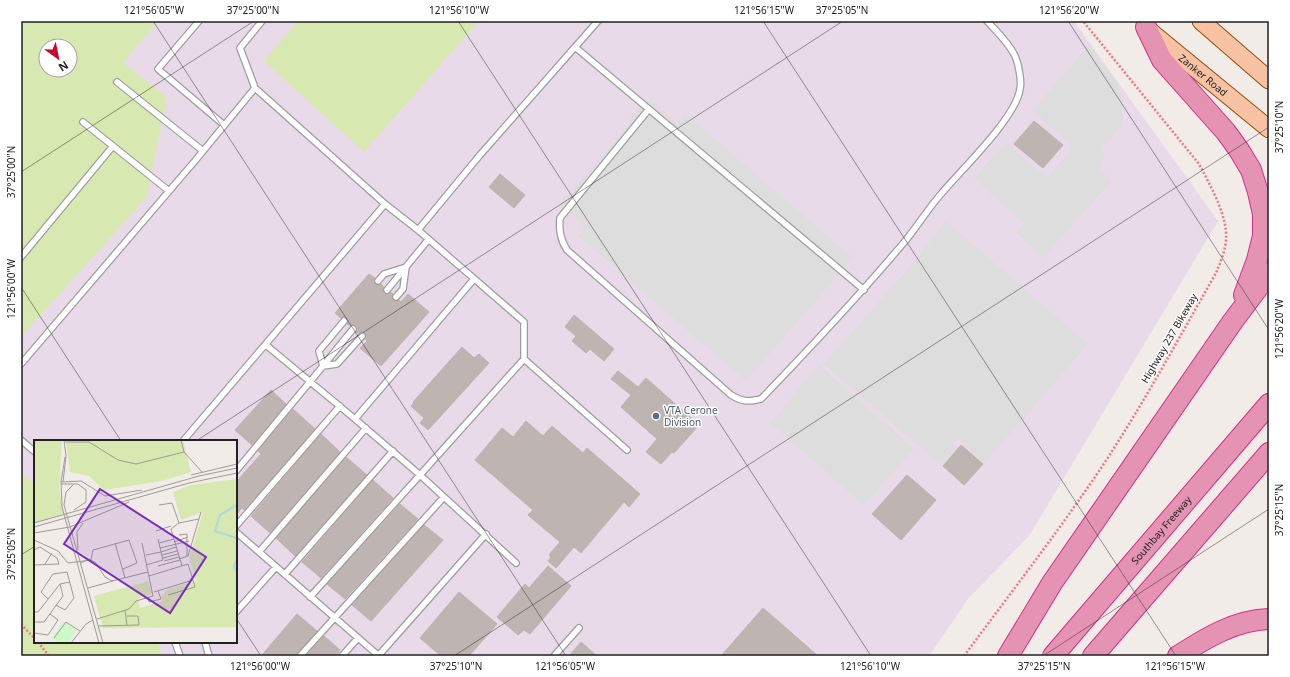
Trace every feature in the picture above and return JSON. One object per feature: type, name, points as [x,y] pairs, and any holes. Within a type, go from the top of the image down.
[{"type":"highway","points":[[1142,24],[1162,60],[1226,132],[1239,150],[1251,170],[1258,192],[1263,214],[1263,236],[1257,260],[1233,321]]},
{"type":"highway","points":[[1008,656],[1052,583],[1233,321],[1269,272]]},
{"type":"highway","name":"Southbay Freeway","points":[[1053,656],[1269,404]]},
{"type":"highway","points":[[1093,656],[1269,453]]},
{"type":"highway","points":[[1108,656],[1269,470]]},
{"type":"highway","points":[[1178,656],[1203,640],[1230,626],[1269,618]]},
{"type":"main road","points":[[1201,21],[1269,80]]},
{"type":"main road","name":"Zanker Road","points":[[1142,24],[1269,128]]},
{"type":"lane","points":[[199,21],[158,69],[224,125]]},
{"type":"lane","points":[[262,21],[240,48],[255,88],[385,204],[418,230],[524,322],[524,359],[310,597]]},
{"type":"lane","points":[[418,230],[480,155],[598,21]]},
{"type":"lane","points":[[649,109],[560,218],[559,228],[561,241],[567,250],[731,395],[741,400],[750,401],[762,399],[864,290],[940,195],[993,135],[1013,109],[1020,89],[1020,77],[1014,54],[998,32],[987,21]]},
{"type":"lane","points":[[575,47],[864,290]]},
{"type":"lane","points":[[117,82],[203,151]]},
{"type":"lane","points":[[21,364],[255,88]]},
{"type":"lane","points":[[83,122],[169,191]]},
{"type":"lane","points":[[21,257],[113,146]]},
{"type":"lane","points":[[184,440],[385,204]]},
{"type":"lane","points":[[387,290],[428,240]]},
{"type":"lane","points":[[378,281],[384,274],[406,267]]},
{"type":"lane","points":[[396,297],[403,289],[406,267]]},
{"type":"lane","points":[[356,419],[474,279]]},
{"type":"lane","points":[[323,366],[319,351],[344,321]]},
{"type":"lane","points":[[237,470],[353,329]]},
{"type":"lane","points":[[323,366],[337,364],[362,336]]},
{"type":"lane","points":[[266,345],[393,451],[486,534],[516,563]]},
{"type":"lane","points":[[524,359],[627,450]]},
{"type":"lane","points":[[237,525],[340,406]]},
{"type":"lane","points":[[259,552],[366,428]]},
{"type":"lane","points":[[21,440],[34,451]]},
{"type":"lane","points":[[285,574],[393,451]]},
{"type":"lane","points":[[300,656],[444,497]]},
{"type":"lane","points":[[237,533],[379,656],[486,534]]},
{"type":"lane","points":[[237,611],[276,567]]},
{"type":"lane","points":[[554,656],[579,628]]},
{"type":"lane","points":[[342,656],[358,638]]},
{"type":"lane","points":[[175,643],[180,656]]},
{"type":"lane","points":[[206,643],[209,656]]},
{"type":"path","name":"Highway 237 Bikeway","points":[[964,656],[1081,498],[1108,457],[1157,377],[1216,273],[1226,240],[1225,222],[1210,184],[1199,164],[1083,21]]},
{"type":"path","points":[[21,624],[34,638]]},
{"type":"path","points":[[39,643],[49,656]]},
{"type":"shaded area","name":"VTA Cerone Division","points":[[158,21],[1074,21],[1218,221],[1029,536],[968,599],[929,656],[162,656],[158,643],[237,643],[237,440],[34,440],[34,523],[21,510],[21,182]]},
{"type":"shaded area","points":[[1089,45],[1117,83],[1122,96],[1123,118],[1121,126],[1102,149],[1104,157],[1100,169],[1112,181],[1043,258],[1016,232],[1023,223],[974,178],[1006,142],[1047,178],[1073,147],[1032,111]]},
{"type":"shaded area","points":[[650,100],[677,123],[685,113],[853,258],[746,381],[578,236],[586,226],[559,206],[625,130],[630,122],[632,114]]},
{"type":"shaded area","points":[[946,221],[1088,344],[985,463],[957,438],[952,443],[957,447],[941,465],[824,364],[906,271]]},
{"type":"shaded area","points":[[819,365],[914,449],[864,505],[770,423]]},
{"type":"green space","points":[[21,21],[158,21],[123,63],[167,97],[147,197],[21,337]]},
{"type":"green space","points":[[298,21],[479,21],[364,152],[264,61]]},
{"type":"green space","points":[[21,473],[34,484],[34,643],[158,643],[162,656],[21,656]]},
{"type":"building","points":[[1034,121],[1063,145],[1043,168],[1014,144]]},
{"type":"building","points":[[500,174],[525,195],[514,208],[489,187]]},
{"type":"building","points":[[369,274],[375,278],[375,284],[381,284],[384,287],[384,293],[387,294],[390,292],[393,294],[392,298],[394,300],[399,300],[401,302],[408,294],[429,312],[381,366],[360,348],[367,341],[365,339],[365,333],[356,332],[356,326],[350,326],[347,324],[347,318],[341,318],[335,313]]},
{"type":"building","points":[[574,315],[614,349],[604,361],[590,349],[586,353],[572,341],[576,336],[565,327]]},
{"type":"building","points":[[462,347],[474,358],[479,354],[489,363],[428,430],[420,423],[424,418],[411,406]]},
{"type":"building","name":"VTA Cerone Division","points":[[618,371],[638,387],[646,378],[699,425],[674,453],[672,452],[661,464],[646,452],[657,439],[621,407],[631,395],[611,379]]},
{"type":"building","points":[[271,390],[286,404],[252,445],[235,430]]},
{"type":"building","points":[[293,409],[315,429],[244,510],[242,508],[237,514],[237,481],[261,454],[258,451]]},
{"type":"building","points":[[526,421],[543,436],[552,426],[583,453],[587,448],[640,494],[629,507],[624,502],[581,553],[574,547],[556,568],[548,561],[551,557],[549,555],[560,542],[528,515],[533,510],[475,460],[502,428],[513,437]]},
{"type":"building","points":[[321,434],[340,452],[270,533],[251,516]]},
{"type":"building","points":[[961,445],[983,464],[964,485],[943,466]]},
{"type":"building","points":[[346,457],[367,475],[295,556],[276,538]]},
{"type":"building","points":[[907,475],[936,500],[901,540],[872,514]]},
{"type":"building","points":[[373,480],[393,498],[321,578],[302,562]]},
{"type":"building","points":[[400,504],[418,519],[345,599],[327,584]]},
{"type":"building","points":[[424,525],[443,540],[371,621],[352,605]]},
{"type":"building","points":[[548,566],[571,586],[530,634],[524,630],[518,635],[497,617],[525,584],[529,588]]},
{"type":"building","points":[[459,592],[497,624],[469,656],[441,656],[420,638]]},
{"type":"building","points":[[763,608],[818,656],[721,656]]},
{"type":"building","points":[[297,614],[317,631],[296,656],[261,656]]},
{"type":"building","points":[[324,636],[340,650],[335,656],[306,656]]},
{"type":"building","points":[[581,642],[597,656],[569,656]]},
{"type":"place","name":"VTA Cerone Division","points":[[656,416]]}]
